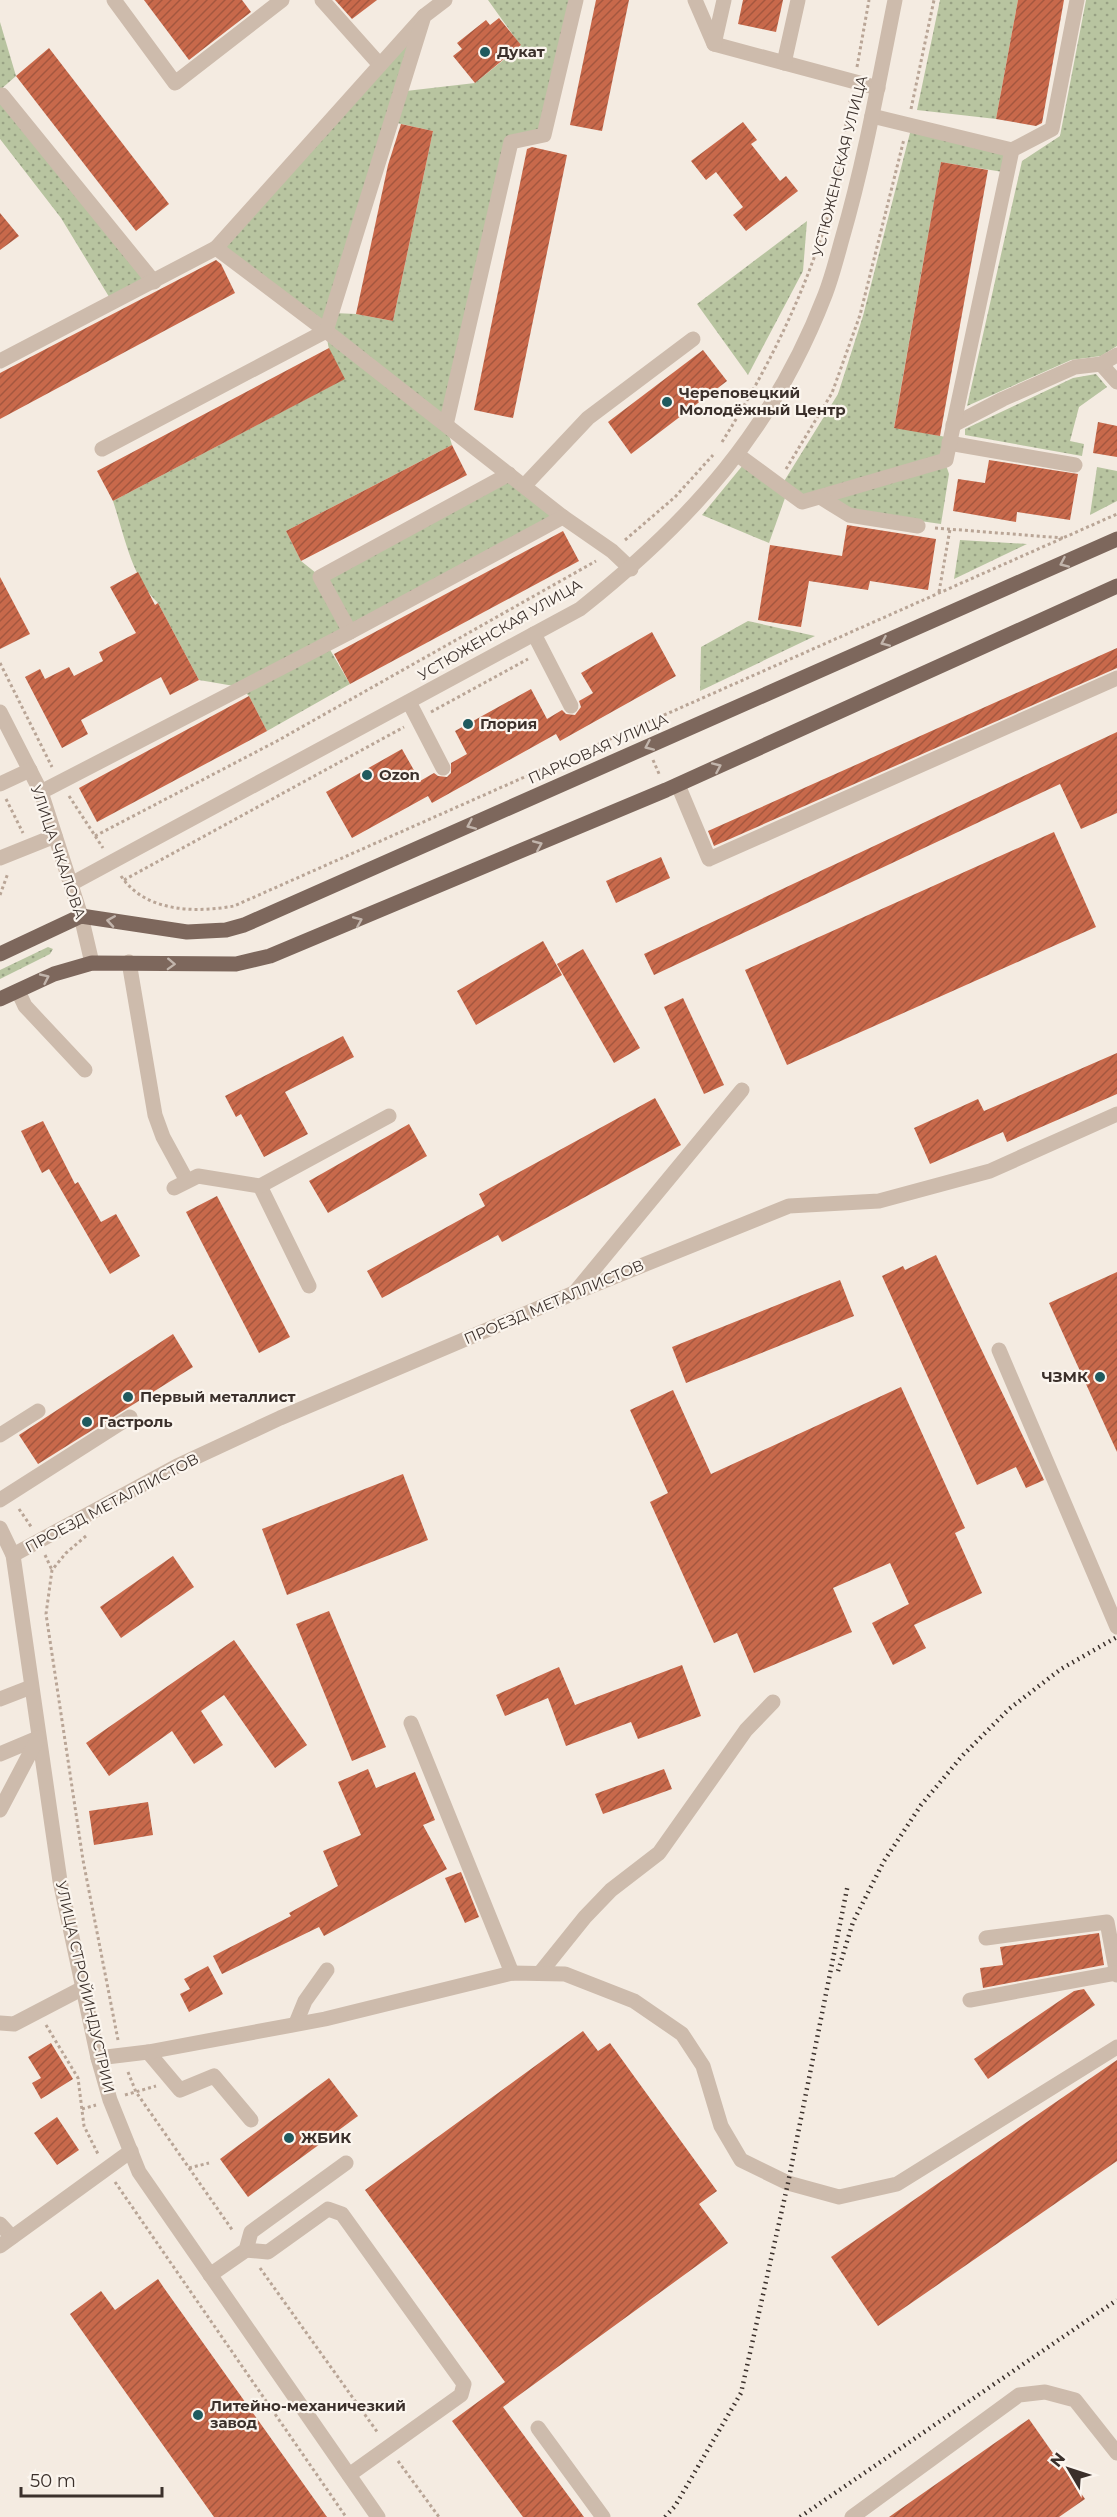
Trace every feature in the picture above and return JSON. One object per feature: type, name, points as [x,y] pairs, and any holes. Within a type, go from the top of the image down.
[{"type":"main road","name":"ПАРКОВАЯ УЛИЦА","points":[[81,916],[187,932],[226,930],[244,925],[1117,539]]},
{"type":"main road","points":[[0,999],[54,974],[92,963],[236,964],[270,956],[672,788],[1117,586]]},
{"type":"main road","points":[[0,954],[81,916]]},
{"type":"street","points":[[114,0],[175,83],[282,0]]},
{"type":"street","points":[[322,0],[380,65]]},
{"type":"street","points":[[0,361],[216,248],[424,16],[446,0]]},
{"type":"street","points":[[446,425],[511,142],[544,135],[576,0]]},
{"type":"street","points":[[695,0],[714,44]]},
{"type":"street","points":[[714,44],[724,0]]},
{"type":"street","points":[[784,63],[798,0]]},
{"type":"street","name":"УСТЮЖЕНСКАЯ УЛИЦА","points":[[71,884],[580,609],[631,568],[686,516],[738,454],[768,411],[826,295],[852,206],[873,116],[895,0]]},
{"type":"street","points":[[873,116],[1012,150],[1052,129],[1077,0]]},
{"type":"street","points":[[102,449],[326,331],[424,16]]},
{"type":"street","points":[[714,44],[878,88]]},
{"type":"street","points":[[2,95],[154,282]]},
{"type":"street","points":[[738,454],[802,502],[946,460],[1012,150]]},
{"type":"street","points":[[216,248],[563,517],[612,551],[631,568]]},
{"type":"street","points":[[525,486],[588,418],[693,339]]},
{"type":"street","points":[[953,425],[1003,399],[1075,367],[1101,364],[1117,355]]},
{"type":"street","points":[[1101,364],[1117,382]]},
{"type":"street","points":[[949,443],[1075,465]]},
{"type":"street","points":[[350,632],[321,577],[509,474]]},
{"type":"street","points":[[820,497],[849,515],[918,526]]},
{"type":"street","points":[[40,792],[350,632],[563,517]]},
{"type":"street","points":[[534,634],[571,706]]},
{"type":"street","points":[[672,788],[709,860],[1117,678]]},
{"type":"street","points":[[409,702],[443,768]]},
{"type":"street","name":"УЛИЦА ЧКАЛОВА","points":[[0,712],[4,729],[30,770],[40,792],[81,916],[92,963]]},
{"type":"street","points":[[2,790],[30,770]]},
{"type":"street","points":[[0,858],[55,836]]},
{"type":"street","points":[[129,962],[155,1115],[181,1184],[198,1176],[260,1186],[389,1116]]},
{"type":"street","points":[[18,991],[25,1006],[85,1070]]},
{"type":"street","points":[[574,1293],[742,1090]]},
{"type":"street","name":"ПРОЕЗД МЕТАЛЛИСТОВ","points":[[13,1555],[177,1466],[280,1418],[574,1293],[789,1206],[879,1201],[990,1172],[1117,1114]]},
{"type":"street","points":[[260,1186],[309,1286]]},
{"type":"street","points":[[999,1350],[1117,1627]]},
{"type":"street","points":[[0,1435],[38,1411]]},
{"type":"street","points":[[0,1500],[130,1417]]},
{"type":"street","name":"УЛИЦА СТРОЙИНДУСТРИИ","points":[[0,1528],[13,1555],[60,1881],[98,2058],[110,2100],[139,2172],[378,2517]]},
{"type":"street","points":[[0,1699],[31,1687]]},
{"type":"street","points":[[540,1973],[611,1890],[659,1853],[746,1730],[772,1702]]},
{"type":"street","points":[[411,1723],[512,1973]]},
{"type":"street","points":[[0,1754],[39,1737]]},
{"type":"street","points":[[0,1810],[39,1737]]},
{"type":"street","points":[[970,2000],[1117,1974],[1107,1922],[986,1938]]},
{"type":"street","points":[[296,2023],[305,2001],[327,1970]]},
{"type":"street","points":[[98,2058],[148,2052],[325,2019],[512,1973],[565,1974],[634,2001],[682,2034],[703,2066],[721,2126],[741,2160],[788,2183],[838,2197],[897,2184],[1117,2047]]},
{"type":"street","points":[[0,2023],[14,2024],[83,1988]]},
{"type":"street","points":[[148,2052],[180,2090],[214,2076],[251,2120]]},
{"type":"street","points":[[0,2224],[6,2242],[130,2151]]},
{"type":"street","points":[[210,2275],[246,2250],[251,2232],[346,2163]]},
{"type":"street","points":[[246,2250],[268,2252],[328,2208],[342,2214],[464,2384],[461,2396],[349,2475]]},
{"type":"street","points":[[852,2517],[1018,2396],[1045,2391],[1075,2400],[1117,2453]]},
{"type":"street","points":[[538,2428],[603,2517]]},
{"type":"path","points":[[95,836],[278,741],[612,551],[682,489],[718,449],[754,390],[806,280],[827,216],[869,0]]},
{"type":"path","points":[[777,484],[832,393],[860,315],[908,125],[934,0]]},
{"type":"path","points":[[950,530],[939,592],[1117,514]]},
{"type":"path","points":[[918,526],[1064,538]]},
{"type":"path","points":[[124,880],[543,651]]},
{"type":"path","points":[[639,726],[648,747],[672,788]]},
{"type":"path","points":[[2,790],[23,833]]},
{"type":"path","points":[[92,1531],[66,1553],[52,1570],[46,1614],[83,1860],[120,2056],[136,2092],[246,2250],[439,2517]]},
{"type":"path","points":[[43,2021],[78,2078],[84,2126],[106,2169],[346,2517]]},
{"type":"path","points":[[189,2168],[209,2163]]},
{"type":"green space","points":[[488,0],[573,0],[542,132],[508,140],[444,419],[452,445],[286,531],[301,561],[321,577],[509,474],[563,517],[329,648],[350,684],[267,731],[249,696],[240,687],[199,680],[158,603],[149,593],[135,569],[113,501],[344,379],[327,340],[334,313],[356,314],[393,321],[433,131],[397,123],[406,91],[475,83],[521,46]]},
{"type":"green space","points":[[940,0],[1018,0],[996,119],[917,110]]},
{"type":"green space","points":[[1086,0],[1117,0],[1117,346],[1101,356],[1071,360],[967,406],[1022,161],[1060,136]]},
{"type":"green space","points":[[0,22],[16,76],[0,90]]},
{"type":"green space","points":[[415,32],[325,326],[221,248]]},
{"type":"green space","points":[[0,97],[149,281],[111,300],[61,218],[0,139]]},
{"type":"green space","points":[[911,129],[1007,153],[1003,172],[941,162],[894,427],[946,437],[943,456],[949,474],[941,524],[851,511],[802,497],[783,483],[838,394],[863,316]]},
{"type":"green space","points":[[807,221],[803,271],[748,375],[697,304]]},
{"type":"green space","points":[[1096,374],[1107,387],[1079,407],[1070,441],[1084,444],[1082,456],[965,435],[965,429],[1073,378]]},
{"type":"green space","points":[[743,465],[785,498],[769,543],[702,515]]},
{"type":"green space","points":[[1097,467],[1117,471],[1117,501],[1090,515]]},
{"type":"green space","points":[[960,540],[1027,544],[954,579]]},
{"type":"green space","points":[[748,621],[815,636],[700,691],[701,647]]},
{"type":"green space","points":[[48,947],[53,949],[50,954],[0,979],[0,970]]},
{"type":"building","points":[[144,0],[242,0],[251,12],[189,60]]},
{"type":"building","points":[[335,0],[377,0],[352,19]]},
{"type":"building","points":[[596,0],[629,0],[602,131],[570,125]]},
{"type":"building","points":[[743,0],[783,0],[776,32],[738,24]]},
{"type":"building","points":[[1018,0],[1064,0],[1042,123],[1036,126],[996,119]]},
{"type":"building","name":"Дукат","points":[[499,18],[521,45],[475,83],[453,56],[462,49],[457,43],[486,20],[490,25]]},
{"type":"building","points":[[49,48],[169,204],[136,231],[16,76]]},
{"type":"building","points":[[743,122],[757,140],[751,144],[780,181],[786,176],[798,191],[746,231],[733,215],[743,207],[716,172],[706,180],[691,161]]},
{"type":"building","points":[[401,124],[433,131],[393,321],[356,314],[388,165]]},
{"type":"building","points":[[532,147],[567,155],[513,418],[474,410],[527,149]]},
{"type":"building","points":[[941,162],[988,170],[940,436],[894,428]]},
{"type":"building","points":[[0,213],[19,236],[0,250]]},
{"type":"building","points":[[216,260],[221,264],[235,293],[0,419],[0,373]]},
{"type":"building","points":[[329,348],[345,379],[113,501],[97,471]]},
{"type":"building","name":"Череповецкий Молодёжный Центр","points":[[703,350],[727,381],[631,454],[608,422]]},
{"type":"building","points":[[1098,422],[1117,426],[1117,457],[1093,453]]},
{"type":"building","points":[[452,445],[467,475],[301,561],[286,531]]},
{"type":"building","points":[[989,460],[1078,474],[1070,520],[1017,512],[1016,522],[953,511],[958,479],[985,483]]},
{"type":"building","points":[[847,525],[936,539],[928,590],[870,581],[868,590],[809,581],[801,627],[758,620],[770,545],[842,556]]},
{"type":"building","points":[[563,531],[579,561],[350,684],[334,654]]},
{"type":"building","points":[[138,572],[155,605],[158,603],[199,680],[170,695],[161,677],[81,720],[88,734],[62,748],[25,677],[40,669],[45,679],[69,667],[74,676],[103,661],[99,652],[136,633],[110,587]]},
{"type":"building","points":[[0,577],[30,634],[0,649]]},
{"type":"building","points":[[652,632],[676,676],[560,741],[556,734],[432,803],[428,796],[352,838],[326,792],[402,749],[420,781],[434,773],[447,777],[451,773],[451,763],[467,754],[455,731],[531,689],[547,719],[562,710],[566,714],[575,715],[581,707],[579,701],[593,693],[581,673]]},
{"type":"building","points":[[1117,648],[1117,668],[714,846],[708,831]]},
{"type":"building","points":[[249,696],[267,731],[97,822],[79,788]]},
{"type":"building","points":[[1117,732],[1117,813],[1081,829],[1060,784],[654,975],[644,954]]},
{"type":"building","points":[[1054,832],[1096,927],[787,1065],[745,970]]},
{"type":"building","points":[[661,857],[670,878],[616,903],[606,881]]},
{"type":"building","points":[[543,941],[562,975],[476,1025],[457,991]]},
{"type":"building","points":[[583,949],[640,1048],[614,1063],[557,964]]},
{"type":"building","points":[[683,998],[724,1085],[704,1094],[664,1007]]},
{"type":"building","points":[[343,1036],[354,1057],[285,1092],[308,1134],[264,1157],[241,1114],[236,1117],[225,1096]]},
{"type":"building","points":[[1117,1053],[1117,1094],[1007,1142],[1003,1132],[930,1164],[914,1128],[978,1099],[984,1111]]},
{"type":"building","points":[[655,1098],[681,1145],[502,1242],[498,1235],[382,1298],[367,1271],[485,1206],[479,1194]]},
{"type":"building","points":[[43,1121],[75,1184],[78,1182],[101,1222],[116,1214],[140,1256],[110,1274],[49,1169],[42,1173],[21,1131]]},
{"type":"building","points":[[409,1124],[427,1156],[328,1213],[309,1181]]},
{"type":"building","points":[[217,1196],[290,1337],[259,1353],[186,1212]]},
{"type":"building","points":[[936,1255],[1044,1480],[1026,1488],[1016,1467],[977,1485],[882,1276],[903,1266],[905,1270]]},
{"type":"building","name":"ЧЗМК","points":[[1117,1272],[1117,1452],[1049,1303]]},
{"type":"building","points":[[840,1280],[854,1316],[686,1383],[672,1347]]},
{"type":"building","points":[[173,1334],[193,1367],[38,1464],[19,1435]]},
{"type":"building","points":[[901,1387],[965,1528],[955,1533],[982,1593],[914,1625],[926,1648],[893,1665],[872,1623],[909,1604],[890,1563],[833,1588],[852,1632],[754,1673],[737,1633],[714,1643],[650,1502],[668,1493],[630,1410],[673,1390],[711,1474]]},
{"type":"building","points":[[403,1474],[428,1540],[287,1595],[262,1529]]},
{"type":"building","points":[[173,1556],[194,1587],[121,1638],[100,1607]]},
{"type":"building","points":[[329,1611],[386,1747],[352,1761],[296,1624]]},
{"type":"building","points":[[234,1640],[307,1745],[275,1768],[224,1695],[201,1711],[223,1745],[194,1764],[172,1731],[109,1776],[86,1743]]},
{"type":"building","points":[[682,1665],[701,1716],[638,1739],[631,1722],[566,1746],[548,1698],[505,1716],[496,1695],[559,1667],[575,1705]]},
{"type":"building","points":[[368,1769],[376,1788],[415,1772],[435,1820],[423,1825],[447,1869],[324,1936],[319,1927],[222,1974],[213,1956],[291,1916],[289,1913],[338,1886],[323,1851],[361,1835],[338,1782]]},
{"type":"building","points":[[664,1769],[672,1789],[603,1814],[595,1794]]},
{"type":"building","points":[[148,1802],[153,1835],[94,1845],[89,1811]]},
{"type":"building","points":[[461,1872],[479,1917],[465,1923],[445,1878]]},
{"type":"building","points":[[1099,1933],[1104,1965],[983,1988],[980,1968],[1003,1965],[1000,1947]]},
{"type":"building","points":[[208,1966],[223,1994],[189,2012],[180,1994],[190,1989],[184,1979]]},
{"type":"building","points":[[1084,1989],[1095,2005],[988,2079],[974,2059],[1074,1991]]},
{"type":"building","points":[[583,2031],[598,2051],[610,2043],[717,2191],[699,2204],[728,2243],[503,2407],[584,2517],[523,2517],[452,2421],[505,2382],[365,2190]]},
{"type":"building","points":[[51,2043],[73,2079],[41,2099],[32,2083],[41,2078],[28,2057]]},
{"type":"building","points":[[1117,2060],[1117,2161],[878,2326],[831,2257]]},
{"type":"building","name":"ЖБИК","points":[[329,2078],[358,2116],[248,2197],[220,2159]]},
{"type":"building","points":[[57,2117],[79,2150],[57,2165],[34,2133]]},
{"type":"building","name":"Литейно-механичезкий завод","points":[[158,2279],[327,2517],[214,2517],[70,2314],[101,2291],[115,2310]]},
{"type":"building","points":[[1029,2419],[1085,2499],[1059,2517],[889,2517]]},
{"type":"railway","points":[[838,1971],[853,1922],[884,1861],[921,1805],[963,1755],[1009,1709],[1061,1669],[1117,1637]]},
{"type":"railway","points":[[665,2517],[675,2506],[741,2393],[788,2183],[848,1884]]},
{"type":"railway","points":[[800,2517],[1117,2300]]},
{"type":"place","name":"Дукат","points":[[485,52]]},
{"type":"place","name":"Череповецкий Молодёжный Центр","points":[[667,402]]},
{"type":"place","name":"Глория","points":[[468,724]]},
{"type":"place","name":"Ozon","points":[[367,775]]},
{"type":"place","name":"ЧЗМК","points":[[1100,1377]]},
{"type":"place","name":"Первый металлист","points":[[128,1397]]},
{"type":"place","name":"Гастроль","points":[[87,1422]]},
{"type":"place","name":"ЖБИК","points":[[289,2138]]},
{"type":"place","name":"Литейно-механичезкий завод","points":[[198,2415]]}]
